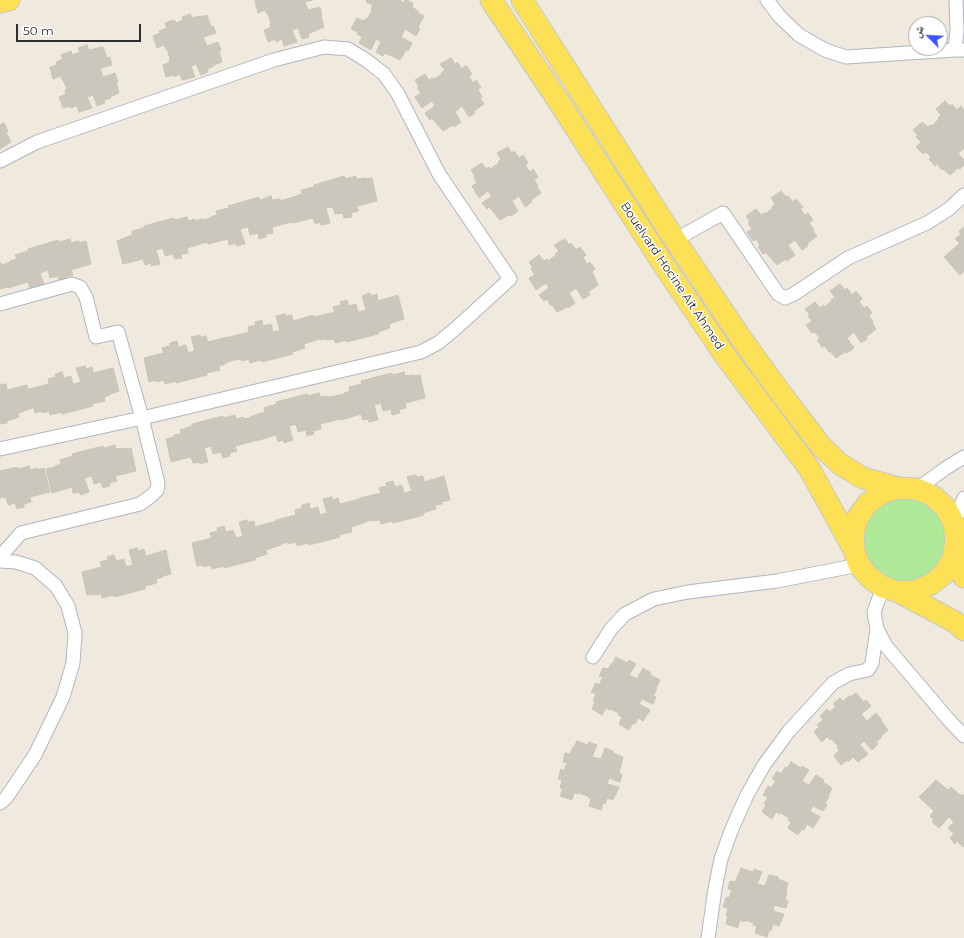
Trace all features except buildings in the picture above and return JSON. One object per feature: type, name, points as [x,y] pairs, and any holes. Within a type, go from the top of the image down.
[{"type":"main road","points":[[0,2],[9,0]]},
{"type":"main road","name":"Bouelvard Hocine Ait Ahmed","points":[[491,0],[667,270],[726,357],[809,468],[856,557]]},
{"type":"main road","points":[[522,0],[675,240],[741,338],[821,446],[840,464],[863,478],[933,496],[946,508],[957,532],[964,577]]},
{"type":"main road","points":[[908,489],[882,493],[868,503],[858,517],[853,533],[856,557],[870,578],[955,622],[964,630]]},
{"type":"main road","points":[[891,589],[916,590],[932,584],[944,574],[953,558],[957,532]]},
{"type":"street","points":[[767,0],[780,17],[800,35],[825,50],[846,57],[960,50],[957,30],[956,0]]},
{"type":"street","points":[[0,161],[37,142],[274,60],[324,47],[348,48],[384,74],[398,94],[439,174],[510,279],[438,343],[421,352],[142,418],[0,449]]},
{"type":"street","points":[[675,240],[723,213],[778,294],[785,298],[794,294],[848,258],[927,223],[949,209],[964,195]]},
{"type":"street","points":[[0,304],[72,284],[80,287],[86,297],[96,337],[118,332],[158,483],[157,490],[140,504],[21,534],[0,557]]},
{"type":"street","points":[[908,489],[964,457]]},
{"type":"street","points":[[957,532],[964,498]]},
{"type":"street","points":[[593,657],[611,629],[626,614],[654,599],[688,592],[777,581],[856,557]]},
{"type":"street","points":[[0,561],[16,562],[35,568],[56,586],[68,606],[75,633],[73,663],[63,697],[35,755],[6,798],[0,803]]},
{"type":"street","points":[[891,589],[874,612],[877,629],[886,646],[964,736]]},
{"type":"street","points":[[708,938],[721,859],[747,794],[764,766],[789,731],[833,684],[849,674],[868,670],[872,663],[877,629]]},
{"type":"green space","points":[[905,499],[921,502],[934,511],[943,524],[946,540],[943,556],[934,569],[921,578],[905,581],[889,578],[876,569],[867,556],[864,540],[867,524],[876,511],[889,502]]}]
